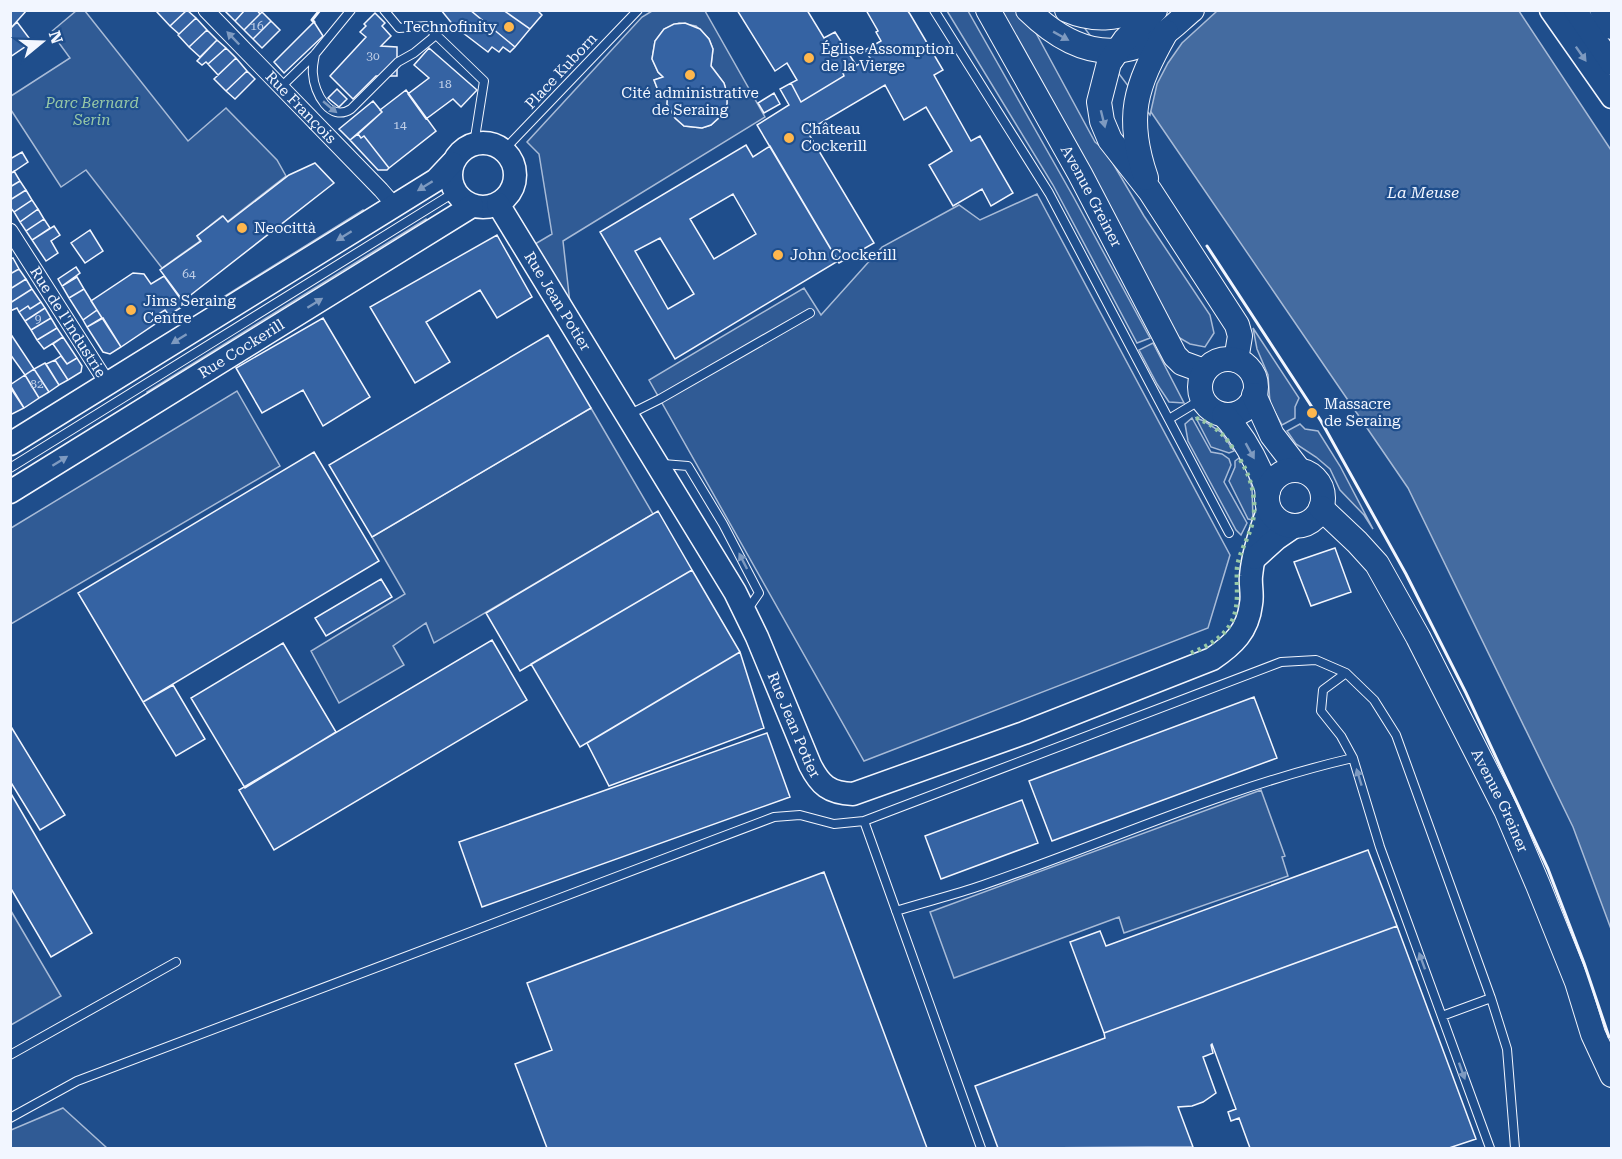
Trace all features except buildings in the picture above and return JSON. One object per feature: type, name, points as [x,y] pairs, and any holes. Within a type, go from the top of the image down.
[{"type":"main road","name":"Avenue Greiner","points":[[988,10],[1080,174],[1175,356],[1182,363],[1204,371]]},
{"type":"main road","points":[[1028,10],[1046,27],[1064,38],[1108,55],[1141,45],[1166,33],[1192,10]]},
{"type":"main road","points":[[1068,11],[1099,18],[1121,16],[1143,10]]},
{"type":"main road","points":[[1155,10],[1108,55],[1100,102],[1102,121],[1110,140],[1150,191],[1237,325],[1240,336],[1236,360]]},
{"type":"main road","points":[[1551,10],[1611,97]]},
{"type":"main road","points":[[1575,10],[1611,64]]},
{"type":"main road","points":[[1601,10],[1611,28]]},
{"type":"main road","points":[[1150,191],[1135,139],[1136,98],[1144,71],[1166,33]]},
{"type":"main road","points":[[10,444],[436,180],[465,148],[484,142],[494,144],[504,150],[512,160],[515,172],[514,185],[508,196],[498,204],[489,207],[472,206],[460,199],[455,192],[451,181],[452,163]]},
{"type":"main road","name":"Rue Jean Potier","points":[[498,204],[746,612],[817,778],[829,789],[842,794],[853,794],[1024,733],[1212,659],[1233,645],[1248,621],[1252,602],[1250,576],[1269,500]]},
{"type":"main road","name":"Rue Cockerill","points":[[10,492],[472,206]]},
{"type":"main road","points":[[1219,360],[1236,360],[1244,364],[1254,378],[1254,395],[1250,404],[1243,410],[1224,415],[1208,407],[1202,399],[1200,380],[1210,364],[1219,360]]},
{"type":"main road","points":[[1254,395],[1272,435],[1299,470]]},
{"type":"main road","points":[[1224,415],[1240,432],[1260,467],[1269,500],[1280,521],[1310,518]]},
{"type":"main road","points":[[1255,558],[1276,539],[1310,518],[1323,499],[1319,484],[1314,477],[1299,470],[1291,470],[1276,478],[1269,500]]},
{"type":"main road","name":"Avenue Greiner","points":[[1310,518],[1358,542],[1377,564],[1399,600],[1506,810],[1577,982],[1593,1034],[1611,1075]]},
{"type":"street","name":"Rue François","points":[[207,10],[394,206]]},
{"type":"street","name":"Rue de l'Industrie","points":[[10,231],[107,383]]},
{"type":"lane","points":[[281,87],[315,54],[351,10]]},
{"type":"lane","points":[[384,10],[399,28],[427,26],[484,81],[474,144]]},
{"type":"lane","name":"Place Kuborn","points":[[504,150],[638,10]]},
{"type":"lane","points":[[934,10],[1049,193],[1229,533]]},
{"type":"lane","points":[[315,54],[312,73],[317,91],[328,107],[342,114],[351,109],[398,62],[414,53],[436,34]]},
{"type":"lane","name":"Rue Cockerill","points":[[10,468],[455,192]]},
{"type":"lane","points":[[627,416],[810,313]]},
{"type":"lane","points":[[1169,419],[1202,399]]},
{"type":"lane","points":[[10,1118],[77,1081],[774,817],[800,815],[834,824],[864,821],[1281,662],[1316,660],[1346,673],[1374,700],[1396,735],[1491,998],[1507,1049],[1515,1149]]},
{"type":"lane","points":[[1346,673],[1323,690],[1321,711],[1341,736],[1353,758],[1380,847],[1490,1149]]},
{"type":"lane","points":[[896,911],[982,885],[1228,794],[1309,768],[1353,758]]},
{"type":"lane","points":[[864,821],[981,1149]]},
{"type":"lane","points":[[10,1055],[176,962]]},
{"type":"lane","points":[[1442,1016],[1491,998]]},
{"type":"shaded area","name":"Parc Bernard Serin","points":[[76,11],[85,11],[188,141],[226,108],[277,160],[286,176],[227,222],[222,216],[197,236],[200,241],[162,268],[86,170],[61,187],[11,110],[11,96],[70,58],[51,32]]},
{"type":"shaded area","points":[[652,11],[705,11],[765,117],[563,241],[570,303],[535,244],[552,234],[539,154],[527,142],[642,17]],"holes":[[[679,23],[696,26],[709,39],[713,49],[711,66],[724,83],[727,93],[727,105],[723,114],[711,125],[702,128],[684,126],[675,118],[667,104],[668,90],[659,93],[654,80],[663,77],[652,59],[655,41],[664,29]]]},
{"type":"shaded area","points":[[947,11],[968,11],[1150,338],[1137,343],[1053,185]]},
{"type":"shaded area","points":[[999,11],[1024,11],[1095,142],[1105,150],[1144,216],[1210,315],[1214,333],[1205,347],[1190,344],[1178,337]]},
{"type":"shaded area","points":[[1037,194],[1230,555],[1208,628],[864,761],[649,380],[804,288],[821,315],[882,247],[959,205],[980,220]]},
{"type":"shaded area","points":[[363,210],[366,215],[211,310],[209,306]]},
{"type":"shaded area","points":[[426,219],[428,223],[149,397],[147,392]]},
{"type":"shaded area","points":[[1253,328],[1299,398],[1295,407],[1295,418],[1282,425],[1270,403],[1268,375],[1257,349]]},
{"type":"shaded area","points":[[1153,343],[1184,403],[1169,402],[1139,350]]},
{"type":"shaded area","points":[[237,391],[280,466],[11,624],[11,528]]},
{"type":"shaded area","points":[[591,408],[653,514],[434,643],[426,623],[393,646],[404,665],[339,703],[311,651],[405,594],[372,537]]},
{"type":"shaded area","points":[[1192,418],[1211,452],[1222,454],[1229,459],[1231,465],[1224,482],[1247,523],[1241,535],[1236,530],[1188,441],[1185,424]]},
{"type":"shaded area","points":[[1196,418],[1221,432],[1234,451],[1229,453],[1211,447]]},
{"type":"shaded area","points":[[1300,424],[1305,429],[1318,431],[1340,466],[1373,529],[1364,515],[1340,490],[1330,469],[1296,444],[1287,431]]},
{"type":"shaded area","points":[[1239,458],[1246,468],[1252,487],[1253,520],[1248,519],[1229,481],[1235,461]]},
{"type":"shaded area","points":[[1261,790],[1285,856],[1282,857],[1288,876],[1124,933],[1119,917],[954,978],[930,912]]},
{"type":"shaded area","points":[[11,911],[61,996],[10,1025]]},
{"type":"shaded area","points":[[63,1108],[107,1148],[11,1148],[11,1130]]},
{"type":"water","name":"La Meuse","points":[[1074,11],[1519,11],[1611,150],[1611,929],[1573,827],[1408,488],[1151,112]]},
{"type":"pier","points":[[1071,10],[1217,11],[1182,43],[1168,63],[1157,84],[1150,115]]},
{"type":"hedge","points":[[1196,418],[1208,423],[1218,431],[1234,450]]},
{"type":"hedge","points":[[1191,653],[1219,638],[1231,623],[1236,610],[1238,562],[1252,526],[1254,512],[1252,488],[1239,458]]},
{"type":"wall","points":[[314,22],[312,20],[320,10]]},
{"type":"wall","points":[[1207,246],[1321,421],[1406,574],[1466,693],[1548,869],[1609,1037]]},
{"type":"place","name":"Technofinity","points":[[509,27]]},
{"type":"place","name":"Église Assomption de la Vierge","points":[[809,58]]},
{"type":"place","name":"Cité administrative de Seraing","points":[[690,75]]},
{"type":"place","name":"Château Cockerill","points":[[789,138]]},
{"type":"place","name":"Neocittà","points":[[242,228]]},
{"type":"place","name":"John Cockerill","points":[[778,255]]},
{"type":"place","name":"Jims Seraing Centre","points":[[131,310]]},
{"type":"place","name":"Massacre de Seraing","points":[[1312,413]]}]
